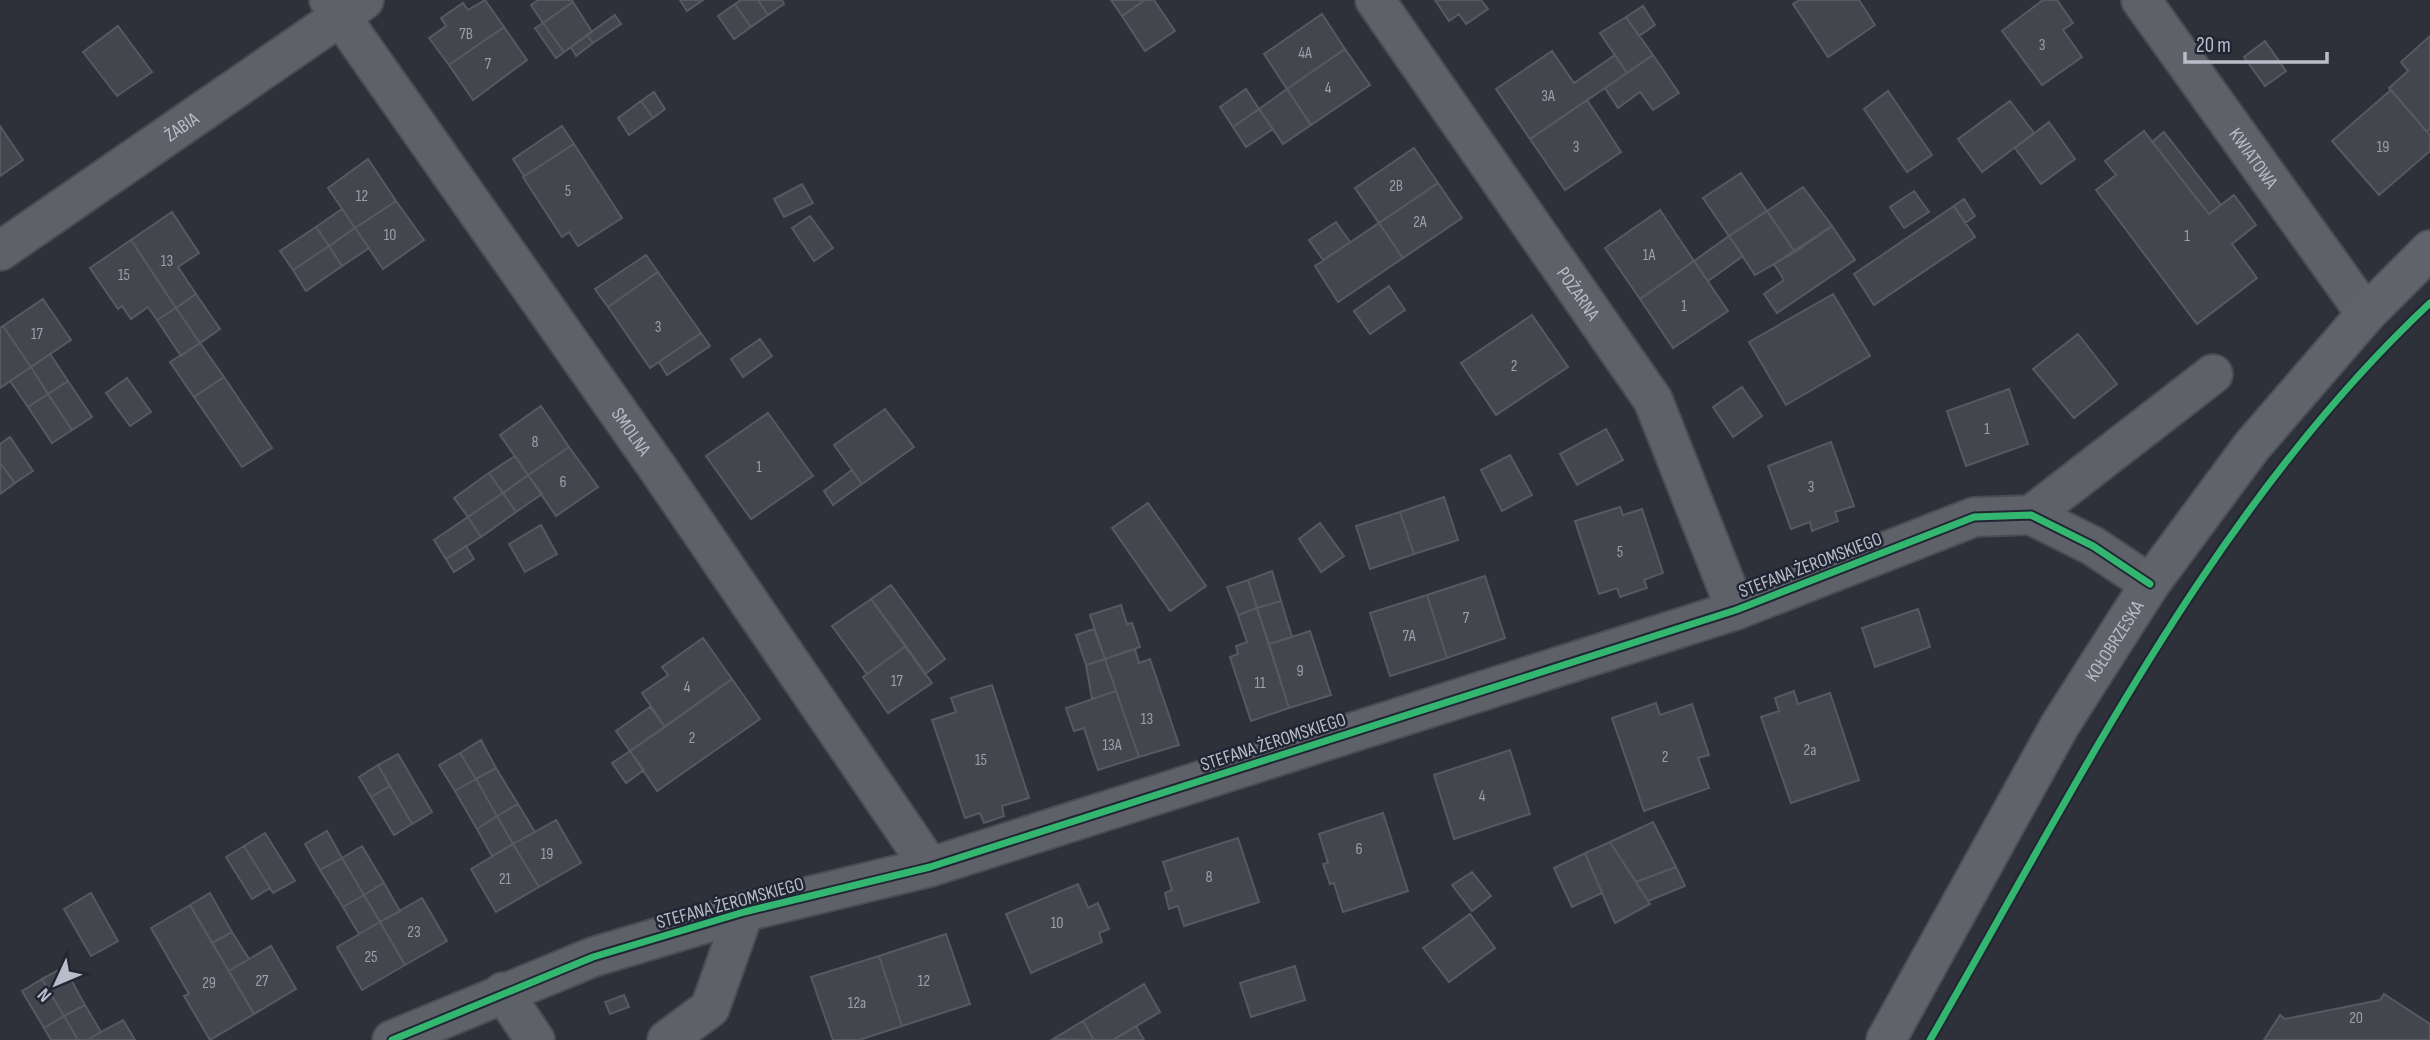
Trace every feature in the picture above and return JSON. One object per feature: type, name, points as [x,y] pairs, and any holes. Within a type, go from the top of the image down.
[{"type":"main road","name":"KOŁOBRZESKA","points":[[1886,1040],[2060,725],[2150,584],[2252,446],[2366,314],[2430,250]]},
{"type":"street","name":"POŻARNA","points":[[1375,0],[1653,400],[1736,610]]},
{"type":"street","name":"KWIATOWA","points":[[2141,0],[2366,314]]},
{"type":"street","name":"ŻABIA","points":[[0,251],[344,5]]},
{"type":"street","name":"SMOLNA","points":[[344,5],[930,867]]},
{"type":"street","points":[[2031,515],[2213,374]]},
{"type":"street","name":"STEFANA ŻEROMSKIEGO","points":[[392,1040],[593,957],[744,912],[930,867],[1736,610],[1974,517],[2031,515],[2093,546],[2150,584]]},
{"type":"street","points":[[667,1040],[710,1008],[744,912]]},
{"type":"street","points":[[503,992],[536,1040]]},
{"type":"building","points":[[485,0],[504,27],[449,65],[429,38],[446,26],[441,18],[463,3],[468,10]]},
{"type":"building","points":[[538,0],[573,2],[543,23],[531,5]]},
{"type":"building","points":[[680,0],[703,0],[687,11]]},
{"type":"building","points":[[741,0],[758,0],[768,15],[751,27],[735,4]]},
{"type":"building","points":[[758,0],[782,0],[784,4],[768,15]]},
{"type":"building","points":[[1111,0],[1145,0],[1122,16]]},
{"type":"building","points":[[1145,0],[1154,0],[1175,31],[1145,51],[1122,16]]},
{"type":"building","points":[[1435,0],[1481,0],[1488,9],[1466,24],[1459,14],[1449,21]]},
{"type":"building","points":[[1799,0],[1859,0],[1875,25],[1828,57],[1793,4]]},
{"type":"building","points":[[2043,0],[2057,0],[2073,23],[2063,30],[2082,57],[2042,85],[2002,31]]},
{"type":"building","points":[[573,2],[592,32],[564,52],[543,23]]},
{"type":"building","points":[[735,4],[751,27],[734,39],[718,16]]},
{"type":"building","points":[[1643,6],[1655,25],[1639,36],[1626,17]]},
{"type":"building","points":[[1322,14],[1345,49],[1287,89],[1264,54]]},
{"type":"building","points":[[615,15],[621,24],[593,43],[587,35]]},
{"type":"building","points":[[1626,17],[1653,55],[1627,73],[1600,33]]},
{"type":"building","points":[[543,23],[564,52],[556,58],[535,28]]},
{"type":"building","points":[[118,26],[152,72],[117,96],[83,52]]},
{"type":"building","points":[[504,27],[527,60],[473,100],[449,65]]},
{"type":"building","points":[[587,35],[593,43],[576,56],[571,47]]},
{"type":"building","points":[[2430,36],[2430,129],[2427,132],[2389,88],[2408,71],[2401,62]]},
{"type":"building","points":[[2265,41],[2286,71],[2265,86],[2244,57]]},
{"type":"building","points":[[1345,49],[1370,85],[1311,125],[1287,89]]},
{"type":"building","points":[[1552,51],[1574,83],[1615,55],[1627,73],[1530,139],[1496,89]]},
{"type":"building","points":[[1653,55],[1679,93],[1653,110],[1640,92],[1618,108],[1605,88]]},
{"type":"building","points":[[1246,89],[1259,109],[1233,127],[1220,107]]},
{"type":"building","points":[[1287,89],[1311,125],[1283,144],[1259,109]]},
{"type":"building","points":[[2391,90],[2430,135],[2430,151],[2379,195],[2332,141]]},
{"type":"building","points":[[1888,91],[1932,155],[1907,172],[1864,109]]},
{"type":"building","points":[[654,92],[665,109],[653,118],[641,101]]},
{"type":"building","points":[[1587,100],[1621,152],[1565,190],[1530,139]]},
{"type":"building","points":[[641,101],[653,118],[629,135],[618,118]]},
{"type":"building","points":[[2010,101],[2034,133],[1982,172],[1958,139]]},
{"type":"building","points":[[1259,109],[1273,129],[1246,147],[1233,127]]},
{"type":"building","points":[[2049,122],[2075,159],[2041,184],[2015,148]]},
{"type":"building","points":[[0,126],[23,160],[0,176]]},
{"type":"building","points":[[562,126],[574,144],[524,176],[513,159]]},
{"type":"building","points":[[2144,131],[2209,214],[2234,195],[2256,225],[2232,244],[2257,278],[2197,324],[2096,190],[2116,175],[2105,161]]},
{"type":"building","points":[[2164,132],[2221,205],[2209,214],[2152,142]]},
{"type":"building","points":[[574,144],[622,218],[578,246],[569,232],[562,237],[523,177]]},
{"type":"building","points":[[1414,148],[1438,183],[1379,223],[1355,188]]},
{"type":"building","points":[[368,159],[396,201],[355,228],[328,188]]},
{"type":"building","points":[[1741,173],[1767,211],[1729,236],[1703,198]]},
{"type":"building","points":[[1438,183],[1462,218],[1403,258],[1379,223]]},
{"type":"building","points":[[802,184],[813,203],[784,217],[774,199]]},
{"type":"building","points":[[1803,187],[1832,226],[1795,252],[1767,211]]},
{"type":"building","points":[[1914,191],[1929,212],[1904,228],[1890,207]]},
{"type":"building","points":[[1964,199],[1975,216],[1965,223],[1954,206]]},
{"type":"building","points":[[396,201],[424,240],[383,269],[355,228]]},
{"type":"building","points":[[1954,206],[1975,237],[1874,305],[1854,274]]},
{"type":"building","points":[[342,209],[355,228],[329,246],[316,227]]},
{"type":"building","points":[[1660,210],[1694,261],[1640,299],[1605,248]]},
{"type":"building","points":[[1767,211],[1795,252],[1755,275],[1729,236]]},
{"type":"building","points":[[172,212],[199,253],[178,267],[196,294],[176,308],[131,240]]},
{"type":"building","points":[[810,216],[833,248],[814,261],[792,228]]},
{"type":"building","points":[[1336,222],[1350,242],[1323,260],[1309,240]]},
{"type":"building","points":[[1379,223],[1403,258],[1338,302],[1315,266]]},
{"type":"building","points":[[1832,226],[1855,260],[1777,313],[1764,294],[1784,280],[1774,264]]},
{"type":"building","points":[[316,227],[329,246],[293,270],[280,251]]},
{"type":"building","points":[[355,228],[369,248],[342,266],[329,246]]},
{"type":"building","points":[[1729,236],[1743,256],[1708,281],[1694,261]]},
{"type":"building","points":[[131,240],[176,308],[157,320],[148,307],[131,319],[122,306],[118,309],[90,268]]},
{"type":"building","points":[[329,246],[342,266],[306,291],[293,270]]},
{"type":"building","points":[[646,255],[658,272],[608,307],[595,289]]},
{"type":"building","points":[[1694,261],[1728,311],[1673,348],[1640,299]]},
{"type":"building","points":[[658,272],[701,333],[650,368],[608,307]]},
{"type":"building","points":[[1389,286],[1405,310],[1370,334],[1354,311]]},
{"type":"building","points":[[196,294],[220,329],[200,343],[176,308]]},
{"type":"building","points":[[1833,294],[1870,356],[1786,405],[1749,342]]},
{"type":"building","points":[[43,299],[71,340],[31,367],[3,326]]},
{"type":"building","points":[[176,308],[200,343],[181,356],[157,320]]},
{"type":"building","points":[[1532,315],[1568,367],[1496,415],[1461,363]]},
{"type":"building","points":[[3,326],[31,367],[0,388],[0,328]]},
{"type":"building","points":[[701,333],[710,346],[667,375],[659,362]]},
{"type":"building","points":[[2078,334],[2117,384],[2074,418],[2033,369]]},
{"type":"building","points":[[760,339],[772,356],[743,377],[731,359]]},
{"type":"building","points":[[200,343],[224,377],[194,397],[170,362]]},
{"type":"building","points":[[50,354],[68,381],[48,394],[31,367]]},
{"type":"building","points":[[31,367],[48,394],[28,407],[10,381]]},
{"type":"building","points":[[224,377],[272,448],[242,467],[194,397]]},
{"type":"building","points":[[127,378],[151,412],[130,426],[106,393]]},
{"type":"building","points":[[68,381],[92,417],[72,430],[48,394]]},
{"type":"building","points":[[1742,387],[1762,416],[1733,437],[1713,407]]},
{"type":"building","points":[[2009,389],[2028,444],[1966,466],[1947,411]]},
{"type":"building","points":[[48,394],[72,430],[52,443],[28,407]]},
{"type":"building","points":[[541,406],[569,447],[528,475],[500,435]]},
{"type":"building","points":[[885,409],[914,447],[862,484],[834,445]]},
{"type":"building","points":[[768,413],[813,476],[751,519],[706,456]]},
{"type":"building","points":[[1606,429],[1623,460],[1577,485],[1560,454]]},
{"type":"building","points":[[10,437],[33,471],[15,483],[0,463],[0,444]]},
{"type":"building","points":[[1831,442],[1854,506],[1835,512],[1838,521],[1812,531],[1810,522],[1791,529],[1768,466]]},
{"type":"building","points":[[569,447],[598,487],[556,516],[528,475]]},
{"type":"building","points":[[1510,455],[1532,495],[1502,511],[1481,470]]},
{"type":"building","points":[[515,456],[528,475],[503,493],[489,473]]},
{"type":"building","points":[[0,463],[15,483],[0,494]]},
{"type":"building","points":[[852,470],[862,484],[833,505],[824,491]]},
{"type":"building","points":[[489,473],[503,493],[468,517],[454,498]]},
{"type":"building","points":[[528,475],[542,494],[516,512],[503,493]]},
{"type":"building","points":[[503,493],[516,512],[481,537],[468,517]]},
{"type":"building","points":[[1444,497],[1458,540],[1414,554],[1400,512]]},
{"type":"building","points":[[1148,503],[1206,586],[1170,611],[1112,528]]},
{"type":"building","points":[[1620,507],[1623,515],[1642,509],[1663,573],[1644,580],[1647,588],[1620,597],[1617,588],[1599,594],[1575,521]]},
{"type":"building","points":[[1400,512],[1414,554],[1370,569],[1356,526]]},
{"type":"building","points":[[468,517],[481,537],[446,559],[434,540]]},
{"type":"building","points":[[1320,523],[1344,556],[1321,572],[1299,539]]},
{"type":"building","points":[[541,525],[557,554],[525,572],[509,544]]},
{"type":"building","points":[[466,546],[474,559],[454,572],[446,559]]},
{"type":"building","points":[[1272,571],[1281,601],[1257,608],[1248,580]]},
{"type":"building","points":[[1485,576],[1505,638],[1447,658],[1427,595]]},
{"type":"building","points":[[1248,580],[1257,608],[1238,615],[1227,587]]},
{"type":"building","points":[[891,585],[945,659],[925,674],[871,599]]},
{"type":"building","points":[[1427,595],[1447,658],[1390,676],[1370,613]]},
{"type":"building","points":[[871,599],[906,646],[867,674],[832,626]]},
{"type":"building","points":[[1281,601],[1292,637],[1269,644],[1257,608]]},
{"type":"building","points":[[1121,605],[1127,624],[1132,623],[1140,647],[1105,659],[1090,615]]},
{"type":"building","points":[[1257,608],[1289,708],[1251,721],[1230,657],[1238,654],[1236,646],[1247,642],[1238,615]]},
{"type":"building","points":[[1918,609],[1930,647],[1875,667],[1862,628]]},
{"type":"building","points":[[1094,629],[1105,659],[1086,665],[1076,635]]},
{"type":"building","points":[[1310,631],[1331,695],[1289,708],[1269,644]]},
{"type":"building","points":[[703,638],[732,679],[665,727],[642,693],[668,675],[662,667]]},
{"type":"building","points":[[906,646],[932,683],[888,713],[863,677]]},
{"type":"building","points":[[1135,649],[1139,663],[1150,659],[1179,745],[1139,757],[1105,659]]},
{"type":"building","points":[[1105,659],[1116,691],[1092,699],[1086,665]]},
{"type":"building","points":[[732,679],[760,719],[657,791],[630,751]]},
{"type":"building","points":[[992,685],[1029,798],[1002,806],[1004,816],[984,823],[980,813],[965,818],[932,720],[956,712],[951,698]]},
{"type":"building","points":[[1116,691],[1139,757],[1098,770],[1084,728],[1074,731],[1066,708]]},
{"type":"building","points":[[1794,691],[1798,704],[1830,693],[1859,780],[1791,803],[1761,717],[1779,711],[1775,698]]},
{"type":"building","points":[[1656,703],[1660,715],[1692,704],[1709,755],[1698,758],[1709,788],[1644,811],[1612,718]]},
{"type":"building","points":[[650,707],[665,727],[630,751],[616,731]]},
{"type":"building","points":[[481,740],[496,768],[476,779],[460,753]]},
{"type":"building","points":[[1510,750],[1530,814],[1454,839],[1434,775]]},
{"type":"building","points":[[630,751],[644,770],[626,783],[612,763]]},
{"type":"building","points":[[460,753],[476,779],[455,791],[439,765]]},
{"type":"building","points":[[398,754],[432,812],[412,824],[378,765]]},
{"type":"building","points":[[378,765],[390,786],[371,797],[359,777]]},
{"type":"building","points":[[496,768],[518,804],[497,816],[476,779]]},
{"type":"building","points":[[476,779],[497,816],[477,829],[455,791]]},
{"type":"building","points":[[390,786],[412,824],[394,835],[371,797]]},
{"type":"building","points":[[518,804],[535,832],[513,844],[497,816]]},
{"type":"building","points":[[1383,813],[1408,891],[1343,912],[1334,883],[1330,884],[1323,864],[1328,863],[1319,834]]},
{"type":"building","points":[[497,816],[513,844],[492,856],[477,829]]},
{"type":"building","points":[[556,820],[581,863],[539,887],[513,844]]},
{"type":"building","points":[[1653,822],[1676,867],[1636,882],[1610,842]]},
{"type":"building","points":[[327,831],[342,858],[320,870],[305,844]]},
{"type":"building","points":[[265,833],[295,881],[273,893],[244,846]]},
{"type":"building","points":[[1238,838],[1259,902],[1184,926],[1178,906],[1169,909],[1165,893],[1172,890],[1163,862]]},
{"type":"building","points":[[1610,842],[1650,904],[1615,923],[1585,853]]},
{"type":"building","points":[[513,844],[539,887],[496,912],[471,869]]},
{"type":"building","points":[[244,846],[270,888],[252,899],[226,857]]},
{"type":"building","points":[[362,846],[384,883],[364,895],[342,858]]},
{"type":"building","points":[[1585,853],[1602,893],[1572,907],[1554,868]]},
{"type":"building","points":[[342,858],[364,895],[343,907],[320,870]]},
{"type":"building","points":[[1676,867],[1685,886],[1648,901],[1636,882]]},
{"type":"building","points":[[1472,872],[1491,896],[1472,911],[1452,885]]},
{"type":"building","points":[[384,883],[400,911],[380,922],[364,895]]},
{"type":"building","points":[[1078,884],[1088,908],[1098,903],[1109,929],[1099,933],[1102,942],[1031,973],[1006,914]]},
{"type":"building","points":[[91,893],[118,941],[91,956],[64,909]]},
{"type":"building","points":[[210,893],[232,932],[212,943],[190,905]]},
{"type":"building","points":[[364,895],[380,922],[359,934],[343,907]]},
{"type":"building","points":[[422,898],[447,941],[405,965],[380,922]]},
{"type":"building","points":[[190,905],[254,1014],[210,1040],[184,996],[189,994],[151,928]]},
{"type":"building","points":[[1470,914],[1495,948],[1449,982],[1423,948]]},
{"type":"building","points":[[380,922],[405,965],[362,990],[337,947]]},
{"type":"building","points":[[232,932],[249,959],[229,971],[212,943]]},
{"type":"building","points":[[946,934],[970,1004],[902,1026],[879,956]]},
{"type":"building","points":[[271,946],[296,989],[254,1014],[229,971]]},
{"type":"building","points":[[879,956],[902,1026],[859,1040],[833,1040],[811,977]]},
{"type":"building","points":[[1295,966],[1305,1000],[1251,1017],[1240,983]]},
{"type":"building","points":[[64,967],[85,1005],[64,1016],[42,979]]},
{"type":"building","points":[[42,979],[64,1016],[44,1028],[22,991]]},
{"type":"building","points":[[1144,984],[1160,1012],[1113,1040],[1094,1040],[1083,1021]]},
{"type":"building","points":[[2384,994],[2430,1024],[2430,1040],[2264,1040],[2280,1015],[2285,1019],[2380,1000]]},
{"type":"building","points":[[624,995],[629,1007],[610,1014],[605,1002]]},
{"type":"building","points":[[85,1005],[101,1032],[87,1040],[78,1040],[64,1016]]},
{"type":"building","points":[[64,1016],[78,1040],[51,1040],[44,1028]]},
{"type":"building","points":[[123,1020],[135,1040],[87,1040],[101,1032]]},
{"type":"building","points":[[1083,1021],[1094,1040],[1053,1039]]},
{"type":"building","points":[[1136,1026],[1144,1040],[1113,1040]]},
{"type":"cycle path","points":[[1930,1040],[2096,749],[2154,652],[2215,559],[2281,468],[2352,383],[2430,303]]},
{"type":"cycle path","points":[[392,1040],[593,957],[744,912],[930,867],[1736,610],[1974,517],[2031,515],[2093,546],[2150,584]]}]
